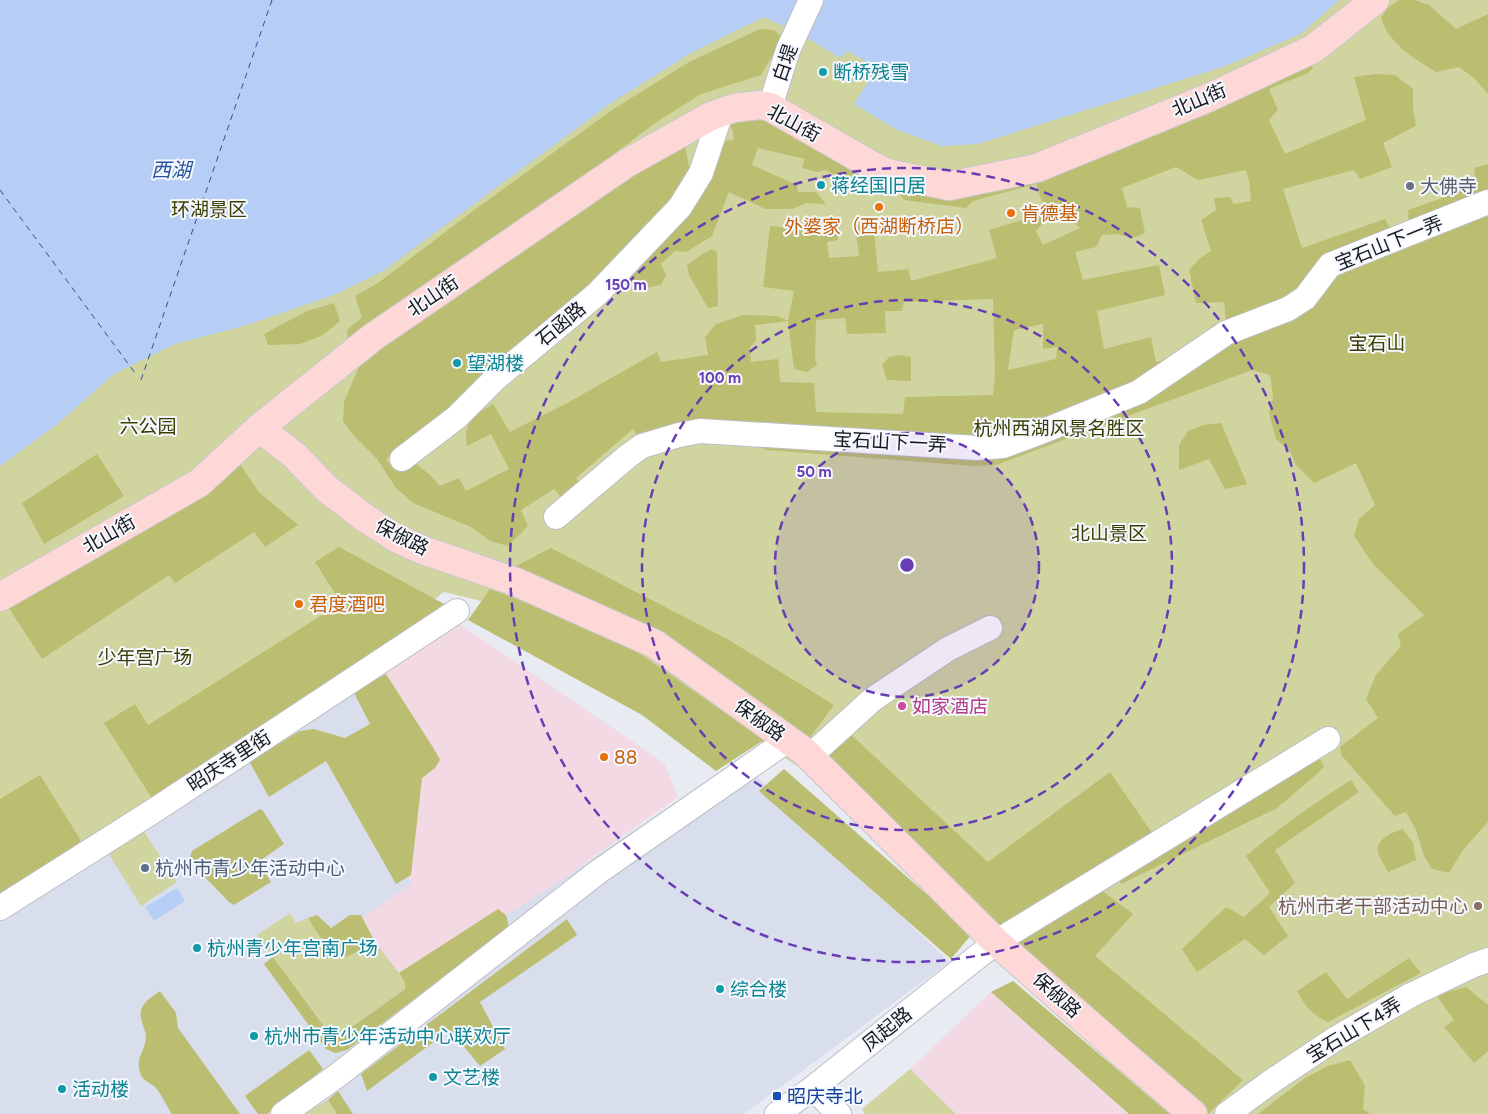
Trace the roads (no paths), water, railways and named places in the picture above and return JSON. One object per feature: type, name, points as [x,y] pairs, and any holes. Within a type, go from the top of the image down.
[{"type":"main road","name":"北山街","points":[[0,597],[199,483],[259,428],[373,337],[627,163],[711,116],[734,108],[760,105],[770,107],[886,173],[949,186],[1037,168],[1210,97],[1313,49],[1375,0]]},
{"type":"main road","name":"北山街","points":[[0,582],[259,428]]},
{"type":"main road","name":"保俶路","points":[[259,428],[294,456],[327,489],[365,518],[396,538],[420,549],[516,582],[655,644],[788,740],[809,757],[996,942],[1193,1114]]},
{"type":"street","name":"白堤","points":[[770,107],[788,50],[806,10]]},
{"type":"street","name":"石函路","points":[[402,459],[457,418],[495,379],[598,294],[680,207],[701,173],[718,122],[711,116]]},
{"type":"street","name":"宝石山下一弄","points":[[556,517],[642,446],[700,431],[977,448],[1003,446],[1139,392],[1226,333],[1288,309],[1305,298],[1330,265],[1488,202]]},
{"type":"street","name":"昭庆寺里街","points":[[0,908],[158,808],[457,611]]},
{"type":"street","points":[[809,757],[873,699],[948,648],[990,628]]},
{"type":"street","name":"凤起路","points":[[777,1114],[813,1088],[996,942],[1328,739]]},
{"type":"street","points":[[283,1114],[338,1075],[598,872],[788,740]]},
{"type":"street","name":"宝石山下4弄","points":[[1227,1114],[1335,1039],[1411,995],[1488,960]]},
{"type":"street","points":[[813,1088],[839,1114]]},
{"type":"water","name":"西湖","points":[[0,0],[1339,0],[1301,34],[1223,67],[978,144],[942,146],[897,130],[854,104],[877,68],[848,51],[840,58],[804,36],[764,17],[691,53],[611,103],[383,271],[336,294],[247,325],[175,344],[114,374],[55,426],[0,466]]},
{"type":"water","points":[[177,888],[185,901],[154,921],[145,907]]},
{"type":"place","name":"断桥残雪","points":[[823,72]]},
{"type":"place","name":"蒋经国旧居","points":[[821,185]]},
{"type":"place","name":"大佛寺","points":[[1410,186]]},
{"type":"place","name":"外婆家（西湖断桥店）","points":[[879,207]]},
{"type":"place","name":"肯德基","points":[[1011,213]]},
{"type":"place","name":"望湖楼","points":[[457,363]]},
{"type":"place","name":"君度酒吧","points":[[299,604]]},
{"type":"place","name":"如家酒店","points":[[902,706]]},
{"type":"place","name":"88","points":[[604,757]]},
{"type":"place","name":"杭州市青少年活动中心","points":[[145,868]]},
{"type":"place","name":"杭州市老干部活动中心","points":[[1478,906]]},
{"type":"place","name":"杭州青少年宫南广场","points":[[197,948]]},
{"type":"place","name":"综合楼","points":[[720,989]]},
{"type":"place","name":"杭州市青少年活动中心联欢厅","points":[[254,1036]]},
{"type":"place","name":"文艺楼","points":[[433,1077]]},
{"type":"place","name":"活动楼","points":[[62,1089]]},
{"type":"place","name":"昭庆寺北","points":[[777,1096]]},
{"type":"park label","name":"环湖景区","points":[[209,209]]},
{"type":"park label","name":"宝石山","points":[[1377,343]]},
{"type":"park label","name":"六公园","points":[[148,426]]},
{"type":"park label","name":"杭州西湖风景名胜区","points":[[1059,428]]},
{"type":"park label","name":"北山景区","points":[[1109,533]]},
{"type":"park label","name":"少年宫广场","points":[[145,657]]}]
